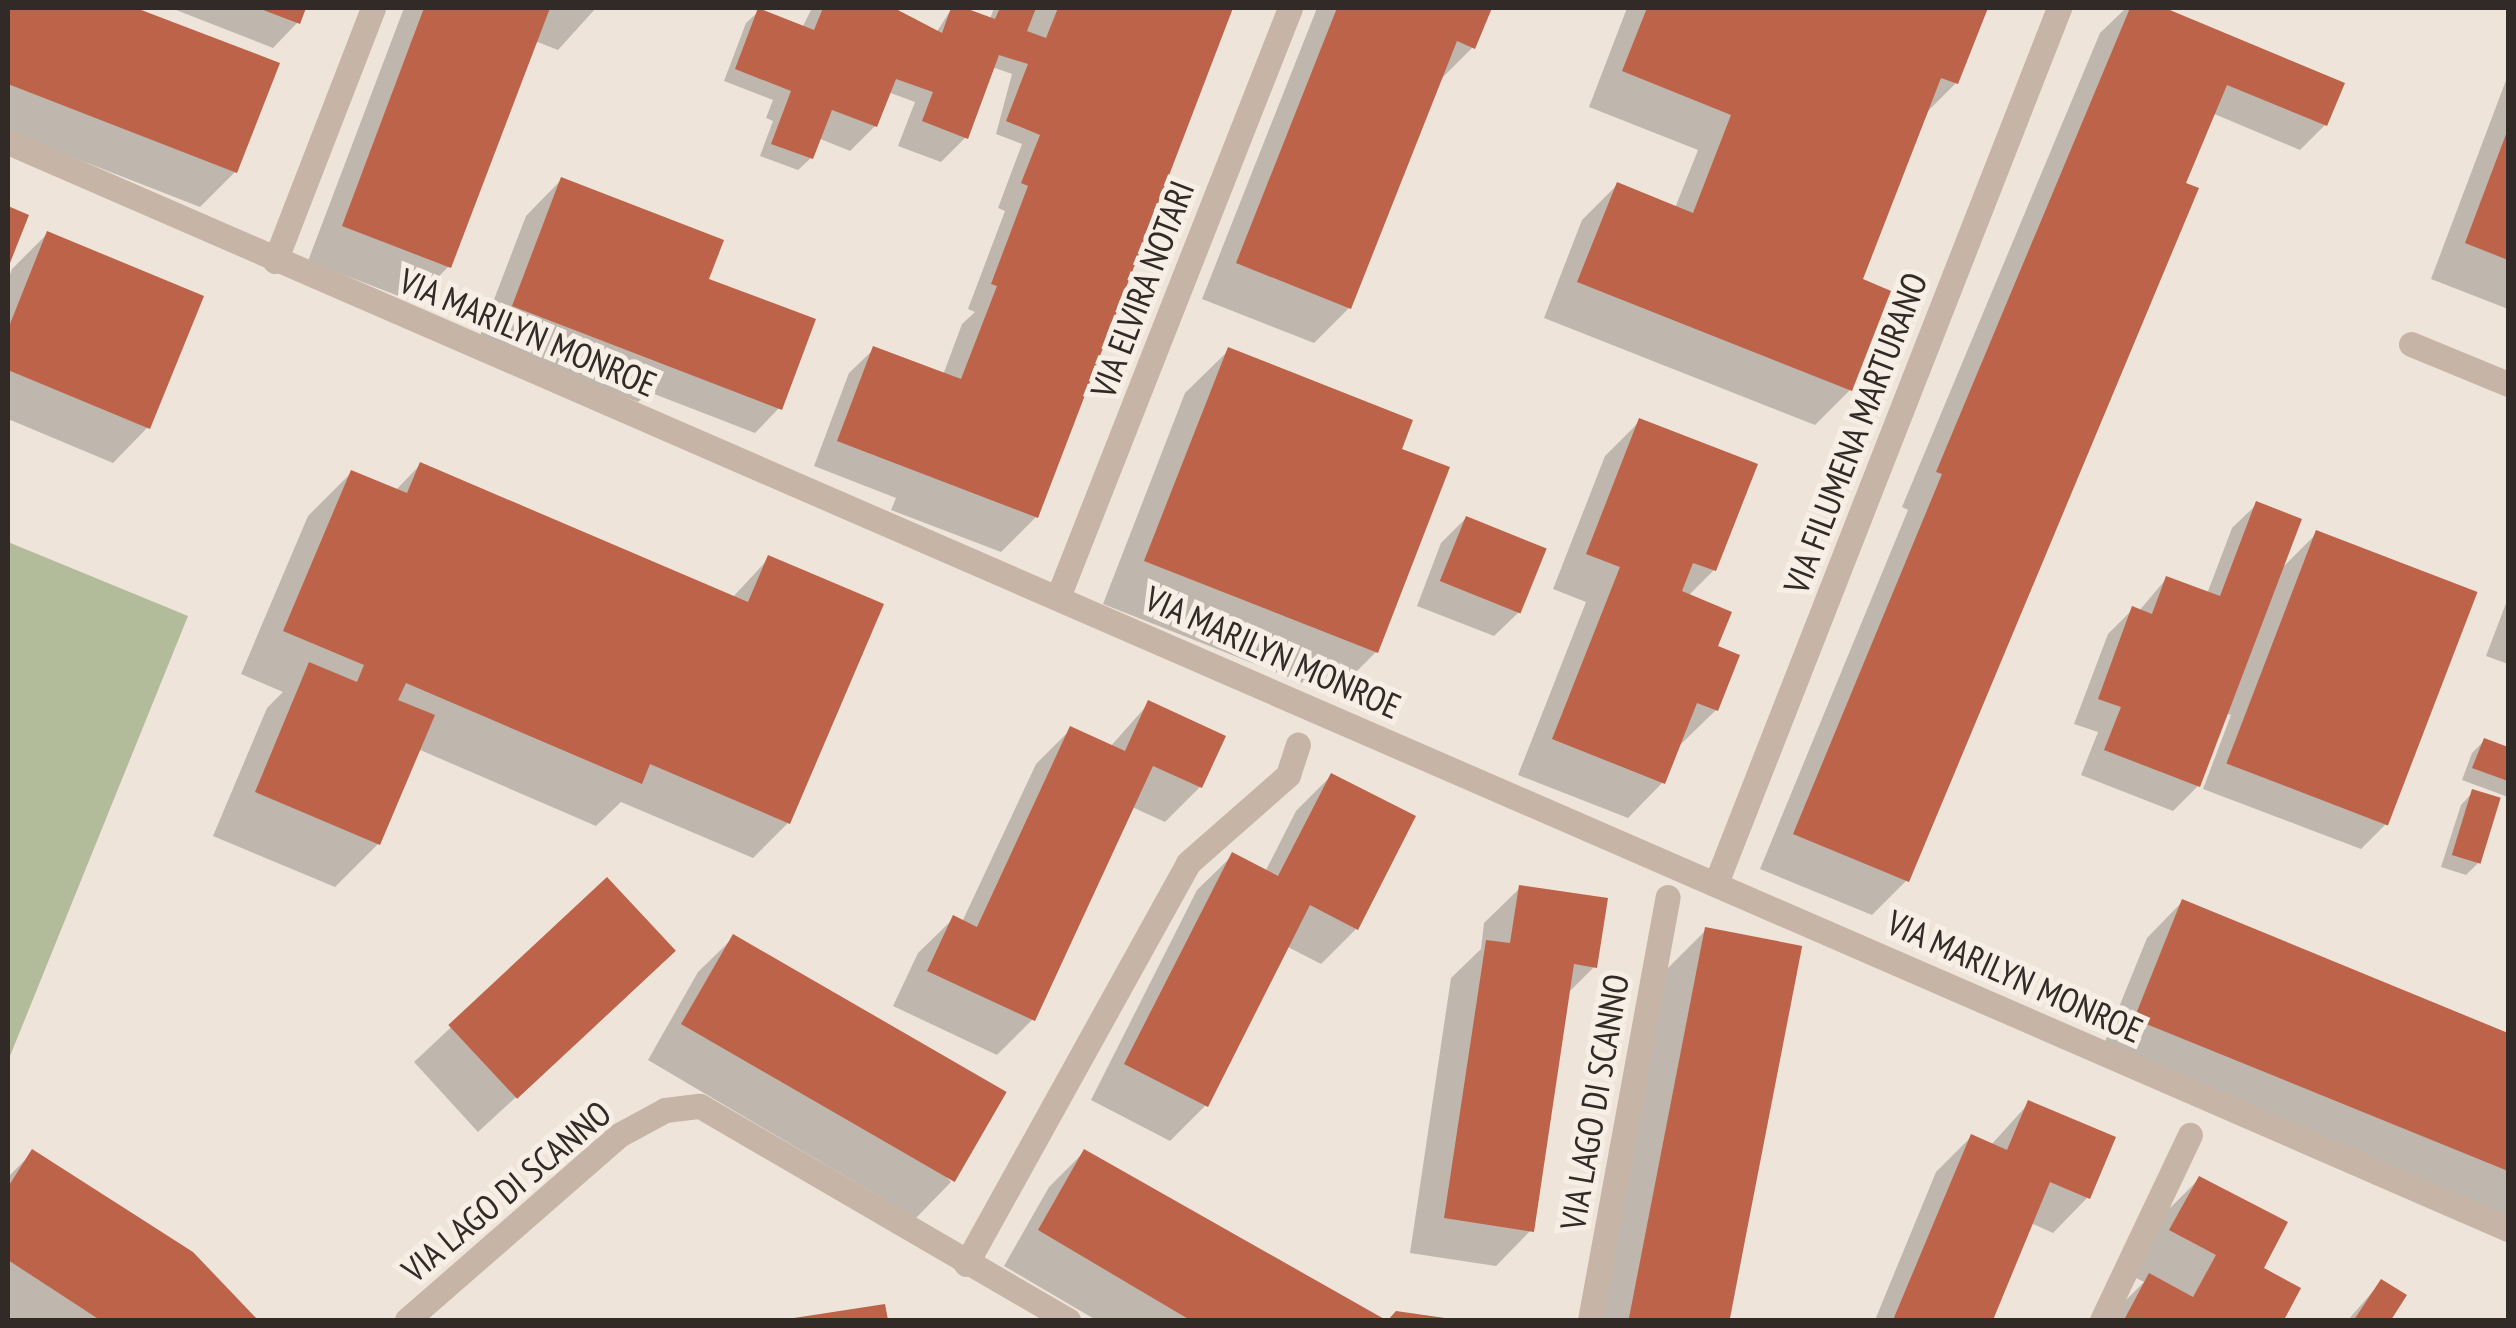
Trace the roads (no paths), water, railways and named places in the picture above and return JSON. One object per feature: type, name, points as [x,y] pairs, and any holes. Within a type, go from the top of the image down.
[{"type":"street","points":[[274,261],[373,8]]},
{"type":"street","name":"VIA ELVIRA NOTARI","points":[[1058,597],[1290,8]]},
{"type":"street","name":"VIA FILUMENA MARTURANO","points":[[1716,883],[2059,8]]},
{"type":"street","name":"VIA MARILYN MONROE","points":[[8,142],[274,261],[1058,597],[2508,1228]]},
{"type":"street","points":[[2411,344],[2508,384]]},
{"type":"street","points":[[966,1264],[1188,863],[1288,775],[1298,745]]},
{"type":"street","name":"VIA LAGO DI SCANNO","points":[[1590,1320],[1668,896]]},
{"type":"street","name":"VIA LAGO DI SCANNO","points":[[407,1320],[619,1135],[664,1110],[700,1106],[1068,1320]]},
{"type":"street","points":[[2102,1320],[2190,1135]]}]
